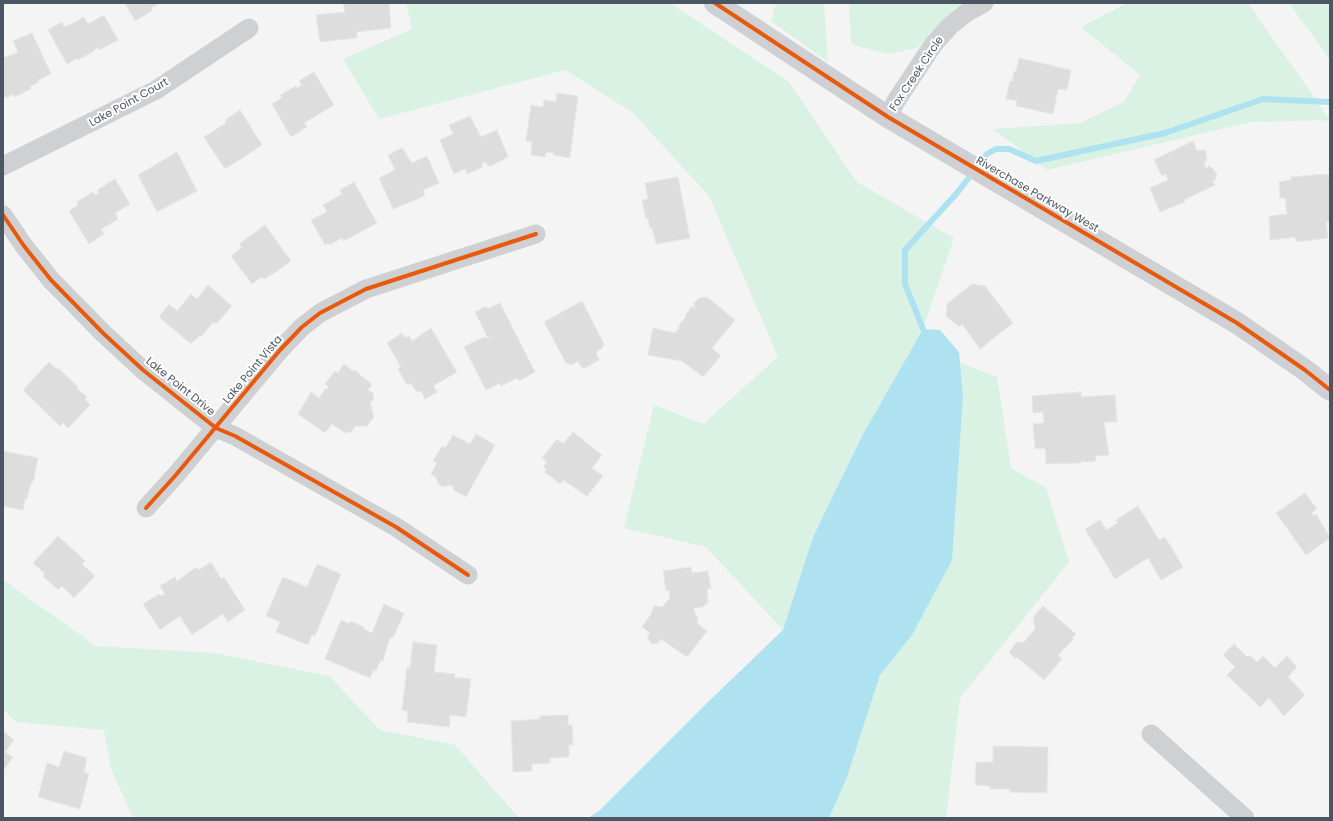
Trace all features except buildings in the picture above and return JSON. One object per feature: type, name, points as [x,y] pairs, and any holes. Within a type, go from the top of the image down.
[{"type":"street","name":"Riverchase Parkway West","points":[[715,3],[888,117],[954,158],[1001,184],[1237,323],[1305,370],[1330,390]]},
{"type":"street","name":"Fox Creek Circle","points":[[888,117],[896,101],[933,45],[955,22],[966,13],[984,3]]},
{"type":"street","name":"Lake Point Court","points":[[3,166],[145,96],[249,28]]},
{"type":"street","name":"Lake Point Drive","points":[[3,215],[24,246],[51,280],[104,334],[143,370],[216,428],[242,440],[396,527],[468,575]]},
{"type":"street","name":"Lake Point Vista","points":[[146,508],[216,428],[280,350],[302,327],[320,314],[366,288],[536,234]]},
{"type":"street","points":[[1151,734],[1245,818]]},
{"type":"green space","points":[[406,3],[670,3],[789,82],[857,182],[954,238],[923,329],[862,436],[813,537],[783,630],[706,547],[624,528],[654,405],[703,424],[778,357],[709,196],[632,112],[565,70],[379,119],[343,59],[412,29]]},
{"type":"green space","points":[[776,3],[824,3],[828,62],[771,21]]},
{"type":"green space","points":[[849,3],[962,3],[917,48],[888,54],[851,44]]},
{"type":"green space","points":[[1127,3],[1248,3],[1330,120],[1251,122],[1047,170],[993,129],[1080,123],[1124,102],[1140,75],[1081,27]]},
{"type":"green space","points":[[1289,3],[1330,3],[1330,60]]},
{"type":"green space","points":[[960,363],[997,377],[1011,468],[1046,488],[1069,562],[960,698],[946,818],[829,818],[846,780],[880,675],[912,635],[957,463],[963,395]]},
{"type":"green space","points":[[3,580],[96,646],[215,653],[329,676],[380,730],[455,745],[519,818],[133,818],[111,769],[104,730],[16,722],[3,709]]},
{"type":"water","points":[[923,329],[940,330],[959,352],[963,395],[952,560],[912,635],[880,675],[846,780],[829,818],[588,818],[599,811],[709,701],[783,630],[813,537],[862,436]]},
{"type":"waterway","points":[[923,329],[905,284],[905,250],[957,193],[987,154],[996,149],[1009,149],[1036,161],[1165,133],[1263,99],[1330,102]]},
{"type":"cycle path","points":[[715,3],[888,117],[1237,323],[1305,370],[1330,390]]},
{"type":"cycle path","points":[[3,215],[24,246],[51,280],[104,334],[143,370],[216,428],[235,436],[396,527],[468,575]]},
{"type":"cycle path","points":[[146,508],[175,476],[280,350],[302,327],[320,313],[366,289],[536,234]]}]
